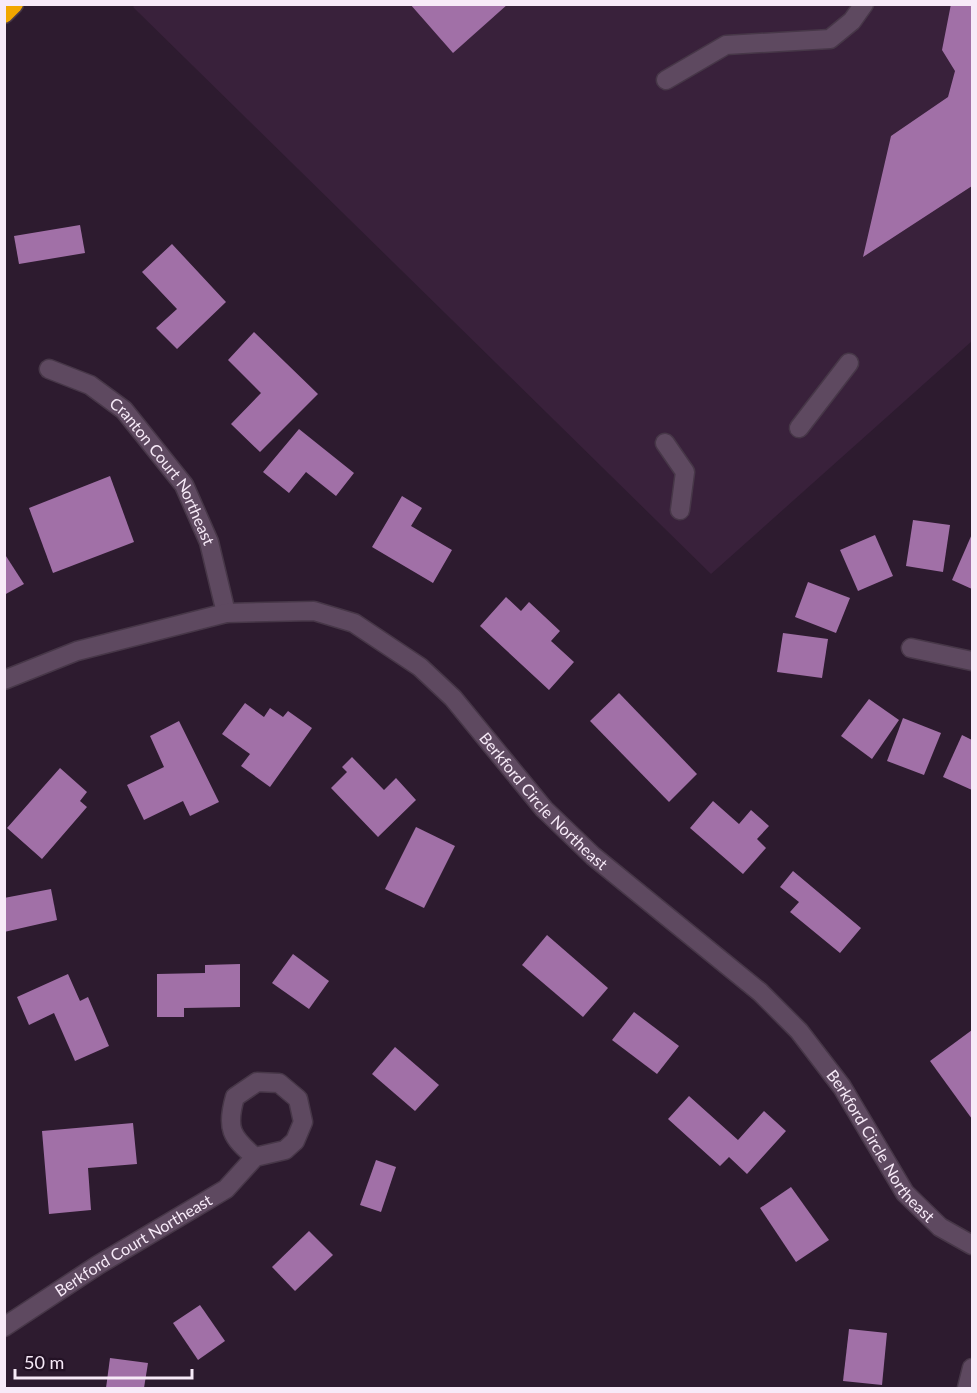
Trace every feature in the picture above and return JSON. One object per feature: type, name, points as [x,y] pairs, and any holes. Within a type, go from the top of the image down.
[{"type":"highway","points":[[4,14],[14,4]]},
{"type":"street","points":[[666,80],[726,45],[830,39],[852,21],[864,4]]},
{"type":"street","points":[[799,428],[849,363]]},
{"type":"street","name":"Cranton Court Northeast","points":[[49,369],[90,385],[124,410],[184,485],[208,542],[226,612]]},
{"type":"street","points":[[665,443],[685,472],[680,510]]},
{"type":"street","name":"Berkford Circle Northeast","points":[[4,680],[77,651],[226,612],[314,611],[354,623],[420,667],[453,698],[552,817],[593,856],[760,992],[800,1030],[843,1087],[905,1193],[940,1227],[972,1245]]},
{"type":"street","points":[[911,648],[972,661]]},
{"type":"street","points":[[257,1082],[279,1083],[298,1099],[303,1122],[295,1142],[285,1150],[255,1157],[237,1142],[228,1121],[235,1097],[257,1082]]},
{"type":"street","name":"Berkford Court Northeast","points":[[4,1327],[98,1265],[226,1189],[255,1157]]},
{"type":"street","points":[[966,1389],[972,1368]]},
{"type":"shaded area","points":[[136,4],[972,5],[972,341],[711,574],[133,7]]},
{"type":"building","points":[[410,4],[508,4],[453,53]]},
{"type":"building","points":[[951,4],[972,4],[972,186],[863,257],[891,136],[948,97],[955,71],[942,50]]},
{"type":"building","points":[[80,225],[85,253],[19,264],[14,236]]},
{"type":"building","points":[[172,244],[226,302],[177,349],[156,328],[177,309],[142,272]]},
{"type":"building","points":[[254,332],[318,394],[260,452],[231,424],[261,393],[228,360]]},
{"type":"building","points":[[299,429],[354,473],[336,496],[306,472],[289,493],[263,472]]},
{"type":"building","points":[[110,476],[134,542],[53,573],[29,508]]},
{"type":"building","points":[[402,496],[422,508],[411,526],[452,550],[433,583],[372,547]]},
{"type":"building","points":[[913,520],[950,525],[943,572],[906,566]]},
{"type":"building","points":[[972,534],[972,589],[952,580]]},
{"type":"building","points":[[875,535],[893,576],[858,591],[840,550]]},
{"type":"building","points":[[4,553],[24,584],[4,595]]},
{"type":"building","points":[[808,582],[850,598],[836,633],[795,617]]},
{"type":"building","points":[[506,597],[521,611],[529,602],[560,631],[551,641],[574,662],[549,690],[480,626]]},
{"type":"building","points":[[783,633],[828,639],[822,678],[777,672]]},
{"type":"building","points":[[619,693],[697,774],[669,802],[590,721]]},
{"type":"building","points":[[869,699],[899,720],[872,759],[841,736]]},
{"type":"building","points":[[245,703],[264,717],[270,708],[283,717],[288,711],[312,728],[270,787],[241,766],[250,754],[222,734]]},
{"type":"building","points":[[903,718],[941,733],[924,775],[887,761]]},
{"type":"building","points":[[179,721],[219,802],[190,816],[183,801],[144,820],[127,785],[164,767],[150,736]]},
{"type":"building","points":[[962,735],[972,740],[972,790],[943,777]]},
{"type":"building","points":[[352,757],[384,790],[396,778],[416,800],[378,837],[331,788],[347,772],[342,767]]},
{"type":"building","points":[[60,768],[87,792],[80,801],[87,807],[42,859],[7,828]]},
{"type":"building","points":[[713,801],[739,824],[751,810],[769,826],[757,839],[766,848],[743,874],[690,828]]},
{"type":"building","points":[[416,827],[455,846],[424,908],[385,889]]},
{"type":"building","points":[[793,871],[861,928],[840,953],[790,912],[799,902],[780,887]]},
{"type":"building","points":[[51,889],[57,920],[4,932],[4,898]]},
{"type":"building","points":[[547,935],[608,988],[583,1017],[522,965]]},
{"type":"building","points":[[293,954],[329,981],[309,1009],[272,983]]},
{"type":"building","points":[[240,964],[240,1007],[184,1008],[184,1017],[157,1017],[157,974],[205,973],[205,965]]},
{"type":"building","points":[[68,974],[80,1001],[88,997],[109,1046],[75,1061],[54,1013],[29,1025],[17,997]]},
{"type":"building","points":[[634,1012],[679,1046],[657,1074],[612,1040]]},
{"type":"building","points":[[972,1030],[972,1119],[930,1061]]},
{"type":"building","points":[[395,1047],[439,1085],[415,1111],[372,1074]]},
{"type":"building","points":[[689,1096],[738,1140],[764,1111],[786,1131],[747,1174],[729,1157],[720,1166],[668,1119]]},
{"type":"building","points":[[133,1123],[137,1164],[88,1168],[91,1210],[49,1214],[42,1131]]},
{"type":"building","points":[[376,1160],[396,1167],[381,1212],[360,1205]]},
{"type":"building","points":[[791,1187],[829,1240],[796,1262],[760,1208]]},
{"type":"building","points":[[309,1231],[333,1255],[295,1291],[272,1267]]},
{"type":"building","points":[[200,1305],[225,1341],[198,1360],[173,1323]]},
{"type":"building","points":[[849,1329],[887,1333],[882,1385],[843,1381]]},
{"type":"building","points":[[110,1358],[148,1363],[144,1388],[106,1388]]}]
